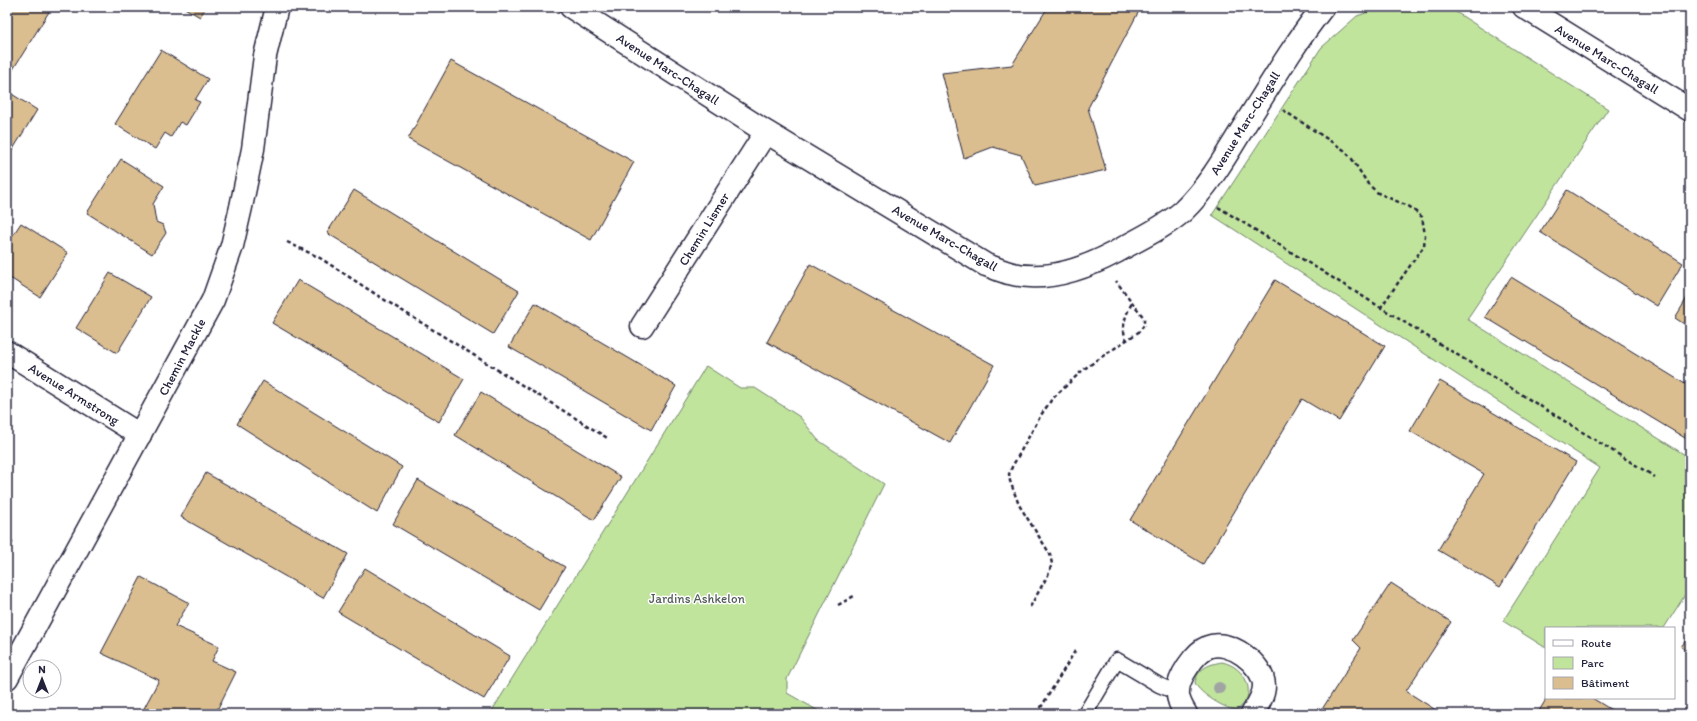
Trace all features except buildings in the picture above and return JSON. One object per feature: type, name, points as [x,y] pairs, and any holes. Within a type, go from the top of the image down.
[{"type":"street","name":"Chemin Mackle","points":[[7,678],[213,300],[232,246],[253,149],[265,56],[277,7]]},
{"type":"street","name":"Avenue Marc-Chagall","points":[[571,7],[766,132],[986,265],[1009,273],[1031,277],[1075,270],[1104,258],[1157,229],[1182,211],[1217,170],[1282,65],[1323,7]]},
{"type":"street","name":"Avenue Marc-Chagall","points":[[1524,7],[1690,110]]},
{"type":"street","name":"Chemin Lismer","points":[[642,326],[766,132]]},
{"type":"street","name":"Avenue Armstrong","points":[[7,352],[140,435]]},
{"type":"street","points":[[1186,714],[1182,707],[1178,693],[1181,680],[1199,652],[1208,646],[1218,645],[1226,646],[1250,660],[1257,667],[1263,677],[1263,694],[1252,714]]},
{"type":"lane","points":[[1085,714],[1117,660],[1159,685],[1178,693]]},
{"type":"path","points":[[1263,96],[1344,150],[1352,159],[1368,184],[1378,193],[1410,207],[1422,217],[1425,235],[1424,246],[1381,307]]},
{"type":"path","points":[[1198,194],[1654,477]]},
{"type":"path","points":[[286,242],[320,258],[380,297],[609,439]]},
{"type":"path","points":[[1030,607],[1048,575],[1052,564],[1050,554],[1044,542],[1028,520],[1014,492],[1009,474],[1037,422],[1052,399],[1084,369],[1128,341],[1140,332],[1144,325],[1144,318],[1116,281]]},
{"type":"path","points":[[1128,341],[1124,331],[1126,314],[1132,303]]},
{"type":"path","points":[[838,605],[854,596]]},
{"type":"path","points":[[1037,714],[1075,651]]},
{"type":"green space","points":[[1383,7],[1448,7],[1608,109],[1467,319],[1690,458],[1690,587],[1665,627],[1545,627],[1545,647],[1503,621],[1600,468],[1212,215],[1321,48],[1357,16]]},
{"type":"green space","name":"Jardins Ashkelon","points":[[706,366],[740,388],[755,388],[800,417],[818,440],[884,484],[787,679],[787,693],[824,714],[490,714]]},
{"type":"green space","points":[[1222,662],[1238,670],[1247,682],[1247,697],[1244,704],[1237,710],[1226,707],[1213,700],[1207,696],[1195,683],[1201,670],[1213,664]]}]
